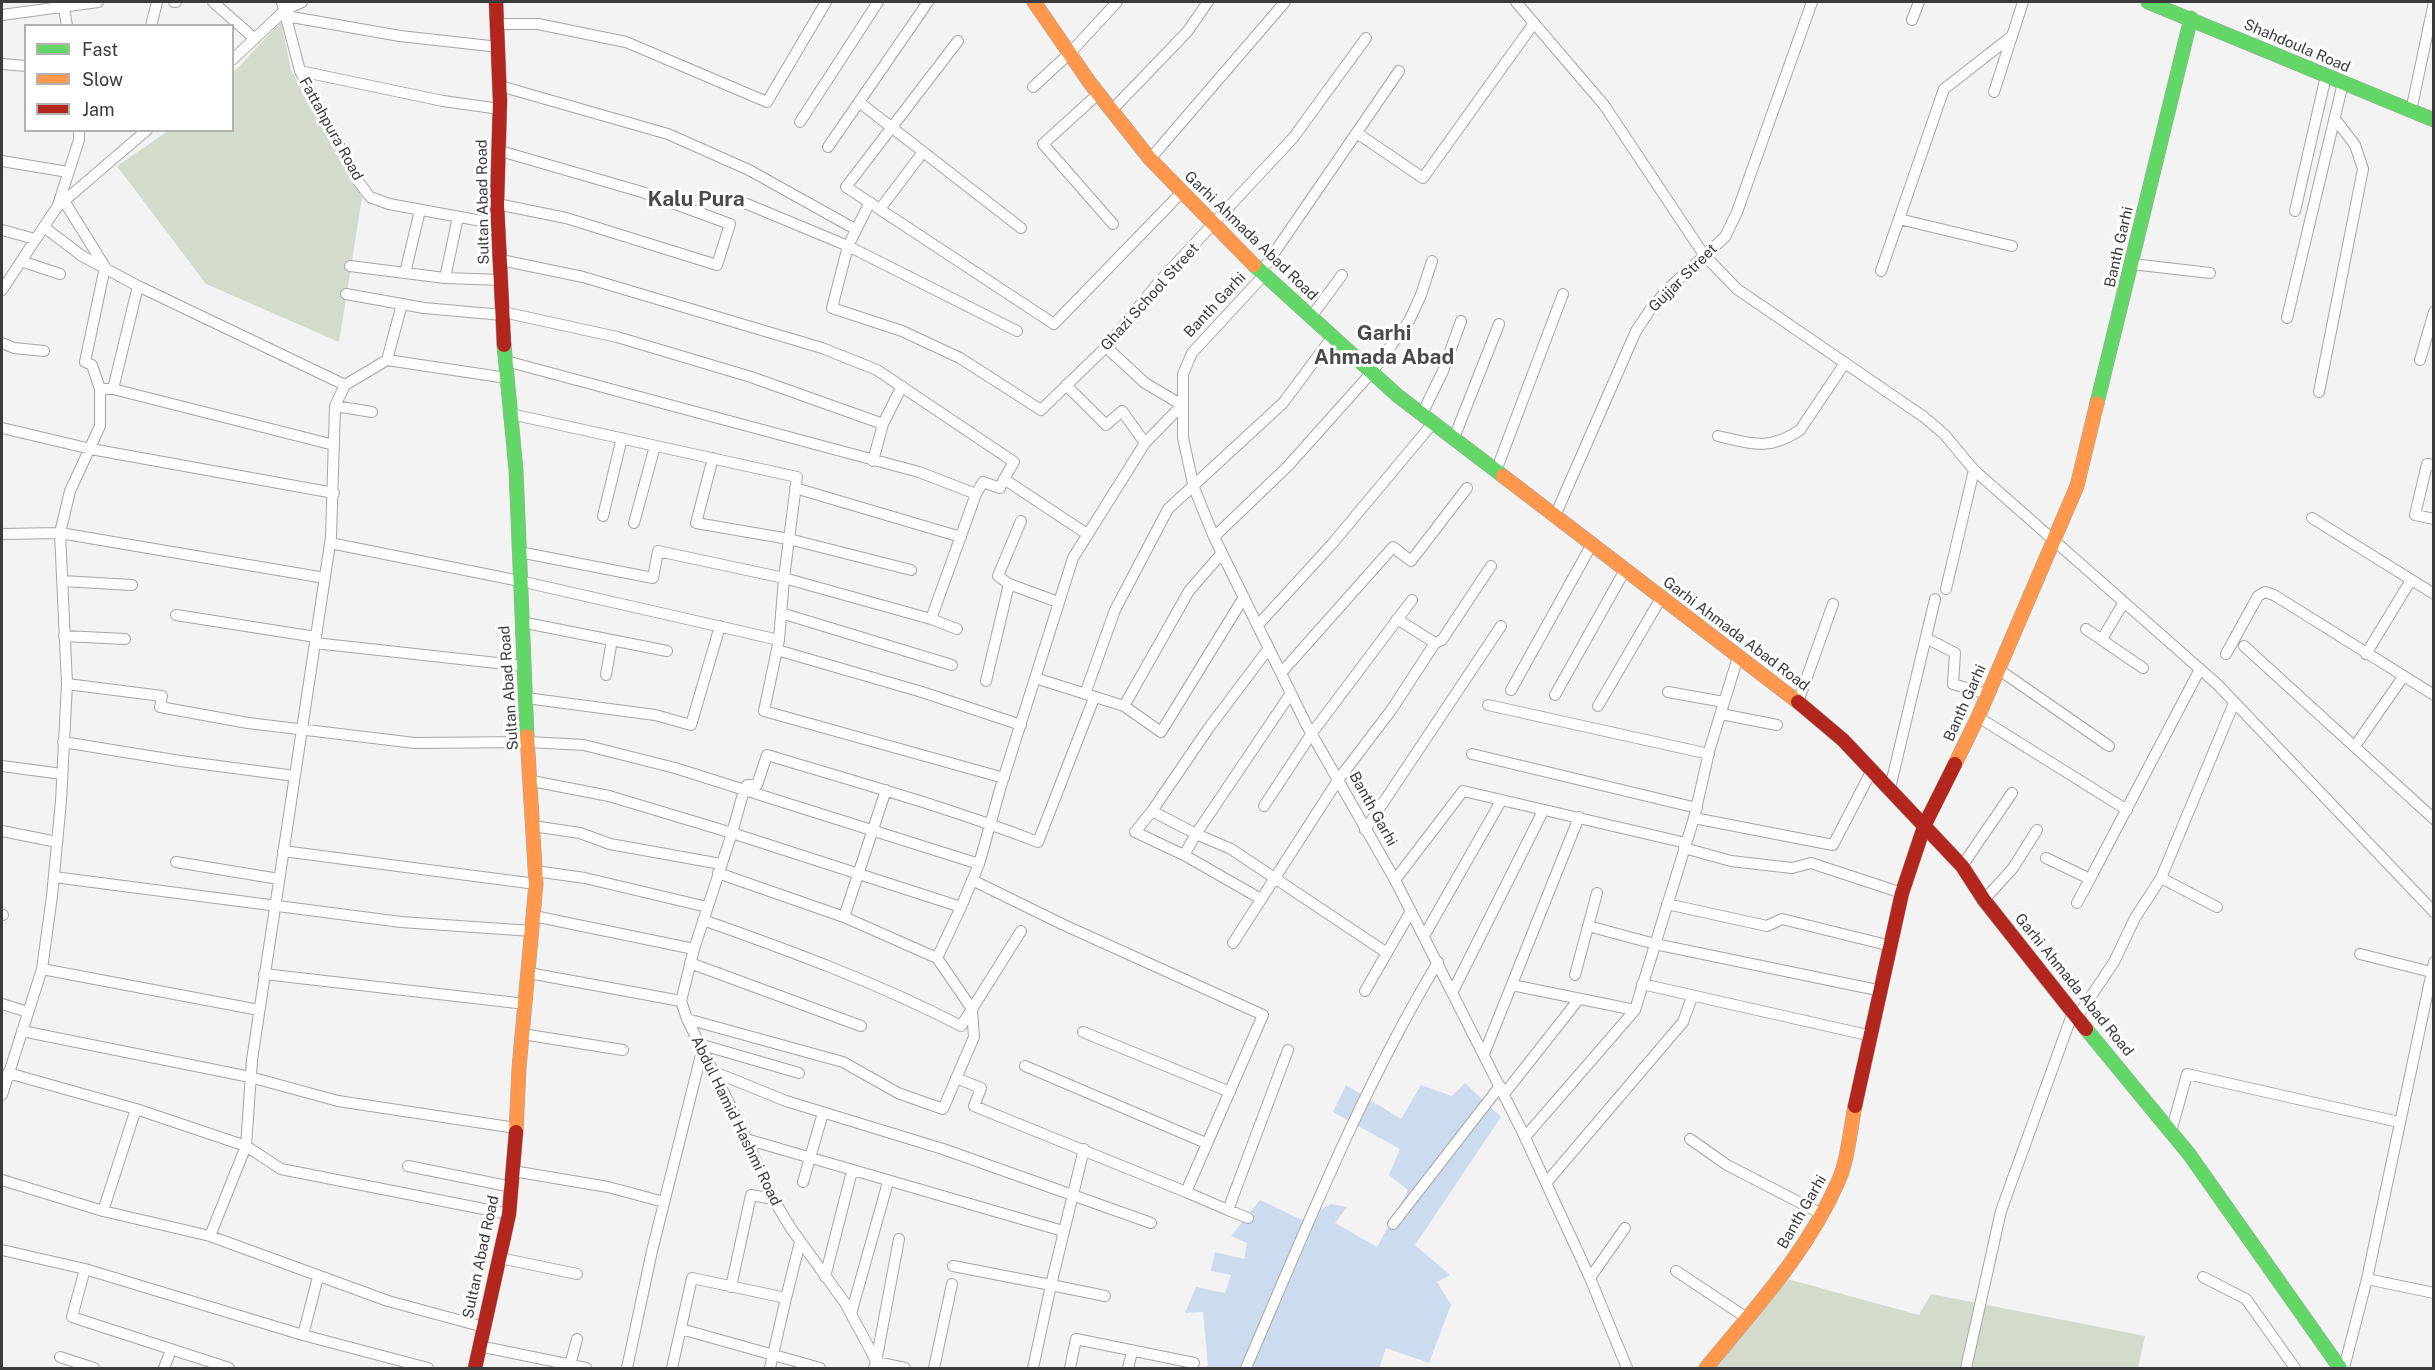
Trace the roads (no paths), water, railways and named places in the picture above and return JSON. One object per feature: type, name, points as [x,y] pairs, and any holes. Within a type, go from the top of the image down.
[{"type":"street","points":[[2,15],[57,8],[63,3],[98,2]]},
{"type":"street","points":[[152,24],[157,2]]},
{"type":"street","points":[[213,2],[255,39]]},
{"type":"street","points":[[234,58],[284,9],[302,2]]},
{"type":"street","name":"Sultan Abad Road","points":[[475,1368],[509,1214],[536,878],[519,552],[497,204],[500,86],[496,2]]},
{"type":"street","points":[[498,24],[538,24],[626,42],[767,102],[826,2]]},
{"type":"street","points":[[800,122],[878,2]]},
{"type":"street","points":[[828,147],[928,2]]},
{"type":"street","name":"Garhi Ahmada Abad Road","points":[[1034,2],[1098,94],[1150,159],[1181,193],[1263,273],[1372,372],[1433,423],[1798,702],[1842,740],[1925,824],[1962,866],[1984,900],[2171,1132],[2342,1368]]},
{"type":"street","points":[[1033,87],[1070,53],[1117,2]]},
{"type":"street","points":[[1111,111],[1188,32],[1208,2]]},
{"type":"street","points":[[1150,159],[1285,2]]},
{"type":"street","points":[[1516,2],[1604,105],[1704,255],[1737,289],[1924,417],[1944,434],[1974,470],[2200,669],[2433,912]]},
{"type":"street","name":"Gujjar Street","points":[[1555,516],[1636,331],[1652,307],[1725,237],[1737,212],[1812,2]]},
{"type":"street","points":[[1912,20],[1919,2]]},
{"type":"street","points":[[1994,92],[2023,2]]},
{"type":"street","name":"Shahdoula Road","points":[[2148,2],[2433,120]]},
{"type":"street","points":[[2411,111],[2433,2]]},
{"type":"street","points":[[63,3],[67,24]]},
{"type":"street","points":[[284,9],[389,35],[499,47]]},
{"type":"street","name":"Fattahpura Road","points":[[284,9],[300,71],[358,181],[370,197],[420,210],[498,224]]},
{"type":"street","name":"Banth Garhi","points":[[1706,1368],[1794,1259],[1822,1214],[1839,1180],[1902,893],[1925,824],[1978,717],[2077,486],[2191,18]]},
{"type":"street","points":[[1357,133],[1423,178],[1534,23]]},
{"type":"street","points":[[1881,272],[1944,89],[2012,36]]},
{"type":"street","name":"Ghazi School Street","points":[[848,246],[832,308],[902,331],[960,358],[1041,410],[1106,347],[1158,283],[1293,138],[1366,38]]},
{"type":"street","points":[[958,42],[846,187],[1054,324],[1181,193]]},
{"type":"street","points":[[2,64],[24,66]]},
{"type":"street","name":"Banth Garhi","points":[[1399,70],[1263,273],[1192,353],[1183,374],[1183,438],[1194,488],[1214,537],[1311,733],[1395,880],[1453,991],[1525,1137],[1590,1278],[1627,1368]]},
{"type":"street","points":[[300,71],[443,101],[500,109]]},
{"type":"street","points":[[2295,211],[2326,76]]},
{"type":"street","points":[[2287,318],[2343,83]]},
{"type":"street","points":[[500,86],[668,134],[749,170],[855,228]]},
{"type":"street","points":[[1098,94],[1043,144],[1113,224]]},
{"type":"street","points":[[859,102],[1021,228]]},
{"type":"street","points":[[2319,392],[2363,169],[2355,146],[2335,119]]},
{"type":"street","points":[[60,204],[79,140],[79,132]]},
{"type":"street","points":[[2,290],[60,204],[145,132]]},
{"type":"street","points":[[497,150],[642,192],[730,224],[717,265],[566,218],[497,204]]},
{"type":"street","points":[[880,209],[923,152]]},
{"type":"street","points":[[2,160],[69,172]]},
{"type":"street","points":[[848,246],[870,202]]},
{"type":"street","points":[[2,1095],[42,969],[54,877],[67,684],[60,533],[70,491],[100,426],[100,389],[92,365],[85,362],[105,267],[60,204]]},
{"type":"street","points":[[747,204],[848,246],[1017,331]]},
{"type":"street","points":[[405,273],[420,210]]},
{"type":"street","points":[[445,278],[458,217]]},
{"type":"street","points":[[1899,219],[2012,246]]},
{"type":"street","points":[[44,227],[82,256],[138,286],[345,385]]},
{"type":"street","points":[[2,230],[35,239]]},
{"type":"street","points":[[501,260],[583,277],[822,348],[877,370],[1014,462],[1000,488],[983,482],[976,494],[931,619]]},
{"type":"street","points":[[21,261],[60,274]]},
{"type":"street","points":[[1214,537],[1288,466],[1372,372],[1409,321],[1421,295],[1432,261]]},
{"type":"street","points":[[2132,264],[2210,273]]},
{"type":"street","points":[[350,266],[445,278],[501,280]]},
{"type":"street","points":[[1311,317],[1342,275]]},
{"type":"street","points":[[113,389],[138,286]]},
{"type":"street","points":[[346,294],[402,304],[503,313],[617,337],[751,377],[883,424]]},
{"type":"street","points":[[1496,471],[1563,294]]},
{"type":"street","points":[[387,360],[402,304]]},
{"type":"street","points":[[2420,360],[2433,312]]},
{"type":"street","points":[[1422,414],[1443,371],[1461,321]]},
{"type":"street","points":[[1454,438],[1499,324]]},
{"type":"street","points":[[529,973],[681,1001],[694,949],[744,790],[747,785],[757,785],[766,755],[886,790],[992,824],[1038,842],[1090,696],[1115,610],[1168,509],[1194,488],[1283,403],[1333,336]]},
{"type":"street","points":[[2,343],[14,348],[44,351]]},
{"type":"street","points":[[937,958],[979,864],[1073,558],[1145,443],[1182,405],[1145,383],[1106,347]]},
{"type":"street","points":[[210,1236],[246,1146],[250,1077],[264,974],[330,543],[334,493],[335,406],[345,385],[387,360],[507,378]]},
{"type":"street","points":[[506,361],[919,472],[976,494]]},
{"type":"street","points":[[1718,436],[1762,446],[1790,437],[1800,430],[1845,363]]},
{"type":"street","points":[[1066,385],[1106,425],[1122,411],[1145,443]]},
{"type":"street","points":[[873,461],[883,424],[902,386]]},
{"type":"street","points":[[100,389],[113,389],[334,445]]},
{"type":"street","points":[[335,406],[372,412]]},
{"type":"street","points":[[510,414],[797,477],[778,645],[764,711],[1004,778]]},
{"type":"street","points":[[1258,625],[1332,544],[1433,423]]},
{"type":"street","points":[[2,428],[91,449],[334,493]]},
{"type":"street","points":[[603,516],[622,438]]},
{"type":"street","points":[[634,524],[655,446]]},
{"type":"street","points":[[713,459],[696,523],[789,539],[911,570]]},
{"type":"street","points":[[2433,465],[2427,464],[2415,515],[2433,519]]},
{"type":"street","points":[[1946,589],[1974,470]]},
{"type":"street","points":[[1004,479],[1087,534]]},
{"type":"street","points":[[795,488],[961,537]]},
{"type":"street","points":[[1281,673],[1393,547],[1411,561],[1467,488]]},
{"type":"street","points":[[2312,518],[2433,594]]},
{"type":"street","points":[[1022,521],[998,576],[1009,584],[1058,602]]},
{"type":"street","points":[[2,534],[60,533],[325,578]]},
{"type":"street","points":[[330,543],[520,581],[720,627],[1021,725]]},
{"type":"street","points":[[1510,690],[1592,544]]},
{"type":"street","points":[[519,552],[653,578],[658,551],[784,578],[931,619],[957,629]]},
{"type":"street","points":[[1124,706],[1189,591],[1222,553]]},
{"type":"street","points":[[1233,943],[1338,780],[1392,709],[1435,643],[1442,640],[1491,566]]},
{"type":"street","points":[[1555,695],[1625,570]]},
{"type":"street","points":[[2366,654],[2411,580]]},
{"type":"street","points":[[62,581],[132,585]]},
{"type":"street","points":[[986,681],[1009,584]]},
{"type":"street","points":[[2226,654],[2259,596],[2265,592],[2274,595],[2433,695]]},
{"type":"street","points":[[1035,678],[1124,706],[1161,732],[1244,597]]},
{"type":"street","points":[[1598,706],[1661,598]]},
{"type":"street","points":[[1890,788],[1935,599]]},
{"type":"street","points":[[1264,806],[1311,733],[1412,600]]},
{"type":"street","points":[[2102,639],[2124,602]]},
{"type":"street","points":[[1798,702],[1833,604]]},
{"type":"street","points":[[781,613],[952,665]]},
{"type":"street","points":[[176,615],[316,640],[524,666]]},
{"type":"street","points":[[1397,619],[1435,643]]},
{"type":"street","points":[[521,622],[667,651]]},
{"type":"street","points":[[1365,830],[1501,626]]},
{"type":"street","points":[[526,698],[655,715],[692,725],[720,627]]},
{"type":"street","points":[[2086,629],[2143,669]]},
{"type":"street","points":[[64,636],[125,639]]},
{"type":"street","points":[[1926,638],[1955,653],[1953,684],[1987,694]]},
{"type":"street","points":[[606,675],[612,640]]},
{"type":"street","points":[[2244,646],[2433,819]]},
{"type":"street","points":[[1261,899],[1184,855],[1135,832],[1269,648]]},
{"type":"street","points":[[1525,1137],[1635,1010],[1695,813],[1709,754],[1738,657]]},
{"type":"street","points":[[1998,669],[2109,746]]},
{"type":"street","points":[[2078,903],[2200,669]]},
{"type":"street","points":[[2355,746],[2403,677]]},
{"type":"street","points":[[67,684],[162,696],[160,707],[248,723],[415,743],[529,742],[584,745],[675,768],[979,864]]},
{"type":"street","points":[[1668,692],[1724,702]]},
{"type":"street","points":[[1184,855],[1292,693]]},
{"type":"street","points":[[1966,1368],[2001,1211],[2075,1015],[2114,962],[2135,918],[2160,878],[2234,703]]},
{"type":"street","points":[[1488,705],[1709,754]]},
{"type":"street","points":[[1721,714],[1777,725]]},
{"type":"street","points":[[1978,717],[2127,810]]},
{"type":"street","points":[[63,742],[180,762],[295,776]]},
{"type":"street","points":[[1472,754],[1695,813],[1833,845],[1872,770]]},
{"type":"street","points":[[2,766],[62,774]]},
{"type":"street","points":[[532,782],[609,796],[961,907]]},
{"type":"street","points":[[844,917],[860,875],[886,790]]},
{"type":"street","points":[[1395,880],[1462,791],[1543,811],[1579,817],[1685,845],[1731,861],[1792,868],[1811,863],[1902,893]]},
{"type":"street","points":[[1962,866],[2012,793]]},
{"type":"street","points":[[1424,936],[1501,801]]},
{"type":"street","points":[[1152,811],[1231,849],[1387,953]]},
{"type":"street","points":[[1453,991],[1543,811]]},
{"type":"street","points":[[1484,1054],[1579,817]]},
{"type":"street","points":[[533,826],[580,833],[610,844],[720,868],[844,917],[937,958],[972,1009],[974,1037],[943,1109],[898,1093],[843,1062],[687,1019]]},
{"type":"street","points":[[1984,900],[2013,868],[2037,830]]},
{"type":"street","points":[[2,831],[57,842]]},
{"type":"street","points":[[283,851],[536,878],[585,878],[707,907]]},
{"type":"street","points":[[2046,858],[2090,879]]},
{"type":"street","points":[[176,862],[279,879]]},
{"type":"street","points":[[54,877],[401,922],[532,932]]},
{"type":"street","points":[[2160,878],[2217,907]]},
{"type":"street","points":[[972,880],[1064,925],[1263,1015],[1186,1192]]},
{"type":"street","points":[[1575,975],[1598,893]]},
{"type":"street","points":[[1666,904],[1767,927],[1782,919],[1891,946]]},
{"type":"street","points":[[1365,991],[1412,911]]},
{"type":"street","points":[[534,916],[694,949]]},
{"type":"street","points":[[703,920],[802,955],[912,1001],[961,1026],[1021,931]]},
{"type":"street","points":[[1588,926],[1654,944],[1881,991]]},
{"type":"street","points":[[2342,1368],[2367,1279],[2432,967],[2360,954]]},
{"type":"street","points":[[1246,1368],[1343,1145],[1418,996],[1438,962]]},
{"type":"street","points":[[690,963],[861,1026]]},
{"type":"street","points":[[42,969],[259,1010]]},
{"type":"street","points":[[264,974],[526,1004]]},
{"type":"street","points":[[1512,984],[1635,1010]]},
{"type":"street","points":[[1642,984],[1872,1036]]},
{"type":"street","points":[[1546,1183],[1683,1022],[1692,997]]},
{"type":"street","points":[[1393,1224],[1502,1090],[1580,999]]},
{"type":"street","name":"Abdul Hamid Hashmi Road","points":[[681,1001],[700,1048],[746,1139],[773,1199],[851,1314],[875,1365]]},
{"type":"street","points":[[2,1004],[28,1012]]},
{"type":"street","points":[[22,1031],[250,1077],[338,1101],[516,1128]]},
{"type":"street","points":[[1083,1032],[1230,1092]]},
{"type":"street","points":[[522,1034],[623,1050]]},
{"type":"street","points":[[627,1368],[700,1048],[800,1073]]},
{"type":"street","points":[[1228,1210],[1288,1050]]},
{"type":"street","points":[[1025,1066],[1206,1143]]},
{"type":"street","points":[[712,1071],[823,1113],[943,1149],[1071,1197],[1151,1223]]},
{"type":"street","points":[[8,1073],[136,1109],[246,1146],[281,1169],[509,1214]]},
{"type":"street","points":[[2171,1132],[2187,1074],[2399,1122]]},
{"type":"street","points":[[956,1078],[981,1088],[974,1106],[1084,1149],[1248,1218]]},
{"type":"street","points":[[104,1211],[136,1109]]},
{"type":"street","points":[[803,1182],[823,1113]]},
{"type":"street","points":[[746,1139],[1063,1231]]},
{"type":"street","points":[[1690,1139],[1727,1165],[1822,1214]]},
{"type":"street","points":[[1033,1368],[1063,1231],[1084,1149]]},
{"type":"street","points":[[408,1166],[512,1187]]},
{"type":"street","points":[[513,1171],[608,1187],[664,1202]]},
{"type":"street","points":[[825,1277],[852,1171]]},
{"type":"street","points":[[2,1180],[104,1211],[210,1236],[388,1301],[484,1327]]},
{"type":"street","points":[[851,1314],[888,1182]]},
{"type":"street","points":[[731,1287],[752,1195],[773,1199]]},
{"type":"street","points":[[1590,1278],[1625,1228]]},
{"type":"street","points":[[899,1239],[875,1365],[905,1368]]},
{"type":"street","points":[[770,1368],[800,1242]]},
{"type":"street","points":[[2,1250],[85,1269],[303,1335],[428,1368]]},
{"type":"street","points":[[500,1258],[577,1274]]},
{"type":"street","points":[[952,1266],[1105,1296]]},
{"type":"street","points":[[85,1269],[72,1317],[228,1368]]},
{"type":"street","points":[[1676,1271],[1747,1318]]},
{"type":"street","points":[[303,1335],[318,1277]]},
{"type":"street","points":[[2202,1277],[2246,1299],[2291,1367]]},
{"type":"street","points":[[672,1368],[692,1278],[786,1298]]},
{"type":"street","points":[[2367,1279],[2433,1293]]},
{"type":"street","points":[[934,1368],[952,1284]]},
{"type":"street","points":[[681,1329],[820,1368]]},
{"type":"street","points":[[570,1365],[577,1339]]},
{"type":"street","points":[[1070,1368],[1076,1339],[1194,1363]]},
{"type":"street","points":[[479,1346],[586,1368]]},
{"type":"street","points":[[164,1368],[171,1350]]},
{"type":"street","points":[[1128,1368],[1132,1352]]},
{"type":"street","points":[[60,1357],[94,1368]]},
{"type":"water","points":[[1465,1083],[1501,1117],[1415,1245],[1450,1275],[1437,1282],[1451,1305],[1429,1363],[1386,1348],[1379,1368],[1202,1368],[1208,1366],[1203,1312],[1185,1313],[1196,1287],[1225,1293],[1231,1275],[1211,1271],[1215,1252],[1244,1259],[1247,1243],[1231,1236],[1260,1200],[1302,1220],[1331,1204],[1347,1207],[1335,1223],[1377,1247],[1408,1190],[1389,1175],[1400,1149],[1333,1112],[1346,1085],[1401,1119],[1421,1085],[1452,1096]]},
{"type":"district","name":"Kalu Pura","points":[[696,200]]},
{"type":"district","name":"Garhi Ahmada Abad","points":[[1384,346]]}]
